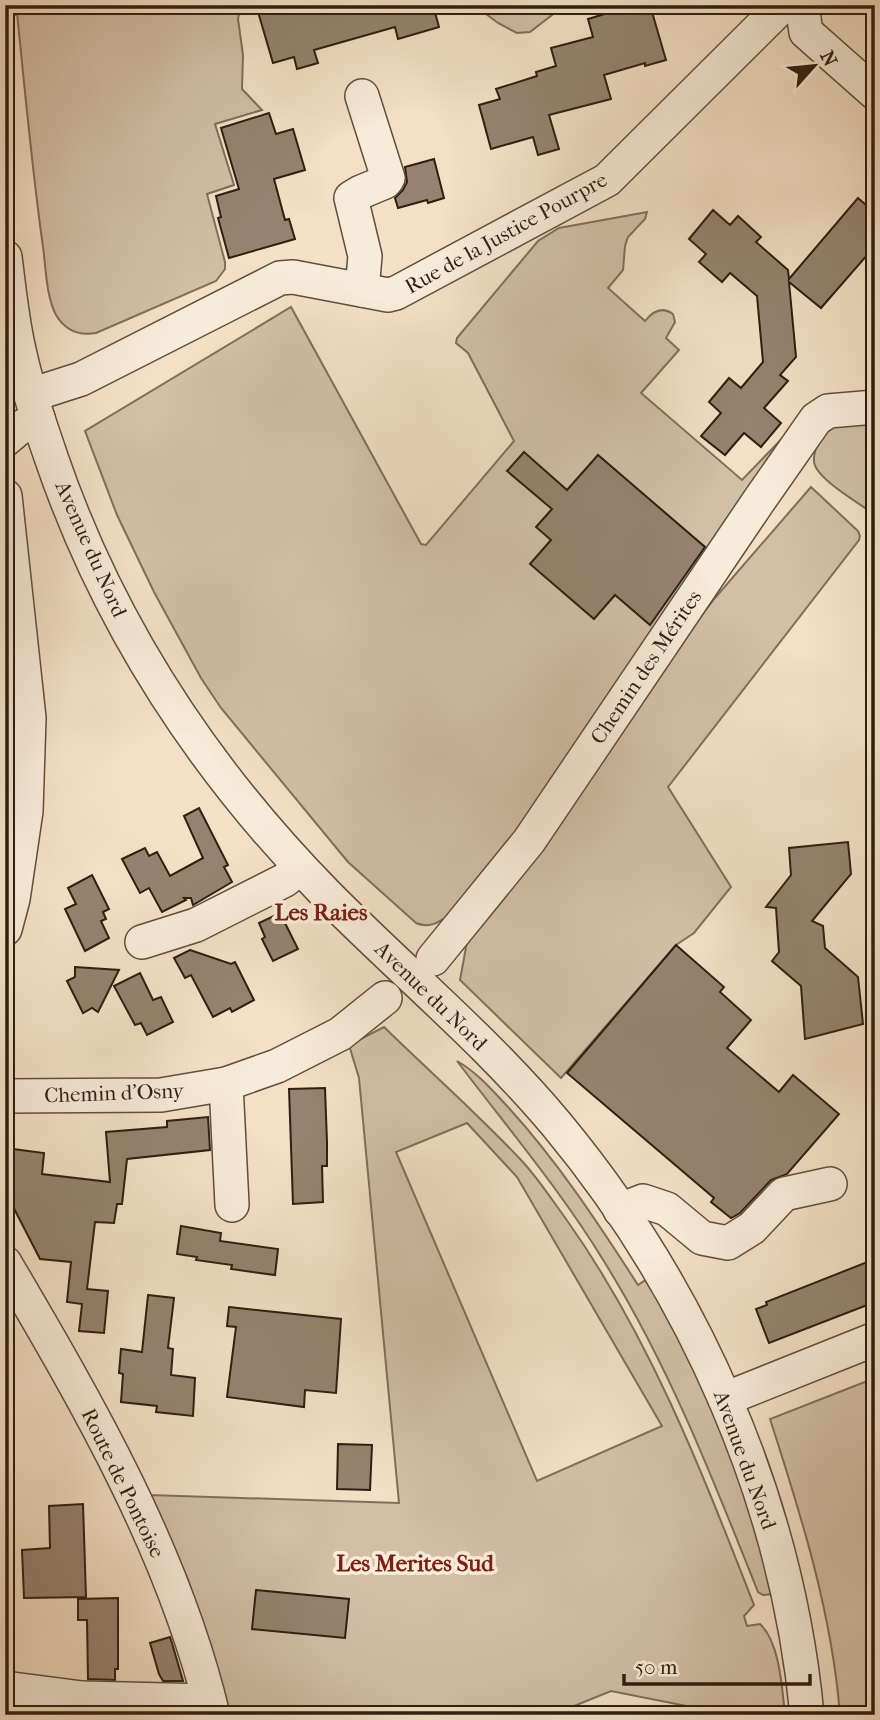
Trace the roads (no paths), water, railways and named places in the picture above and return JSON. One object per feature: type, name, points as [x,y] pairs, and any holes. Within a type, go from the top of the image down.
[{"type":"street","points":[[787,8],[806,32],[875,93]]},
{"type":"street","name":"Rue de la Justice Pourpre","points":[[5,440],[19,429],[34,407],[81,379],[280,278],[293,277],[388,295],[599,186],[787,8]]},
{"type":"street","points":[[362,96],[387,178],[385,182],[351,198],[365,256],[362,290]]},
{"type":"street","name":"Avenue du Nord","points":[[5,257],[19,352],[34,407],[78,527],[110,599],[173,708],[209,761],[300,867],[521,1083],[587,1162],[677,1301],[725,1399],[758,1488],[784,1578],[807,1715]]},
{"type":"street","name":"Chemin des Mérites","points":[[433,958],[529,841],[816,419],[828,411],[875,407]]},
{"type":"street","points":[[5,496],[29,718],[26,811],[13,899],[5,929]]},
{"type":"street","points":[[142,942],[196,925],[285,880],[300,867]]},
{"type":"street","name":"Chemin d'Osny","points":[[5,1096],[161,1095],[226,1084],[277,1066],[312,1049],[340,1034],[378,1004]]},
{"type":"street","points":[[226,1084],[232,1205]]},
{"type":"street","points":[[620,1210],[643,1201],[667,1209],[702,1238],[728,1242],[752,1228],[783,1194],[830,1184]]},
{"type":"street","name":"Route de Pontoise","points":[[5,1264],[63,1362],[144,1521],[183,1615],[211,1708]]},
{"type":"street","points":[[725,1399],[875,1339]]},
{"type":"street","points":[[5,1688],[82,1698],[211,1708]]},
{"type":"district","name":"Les Raies","points":[[321,912]]},
{"type":"district","name":"Les Merites Sud","points":[[415,1563]]}]
